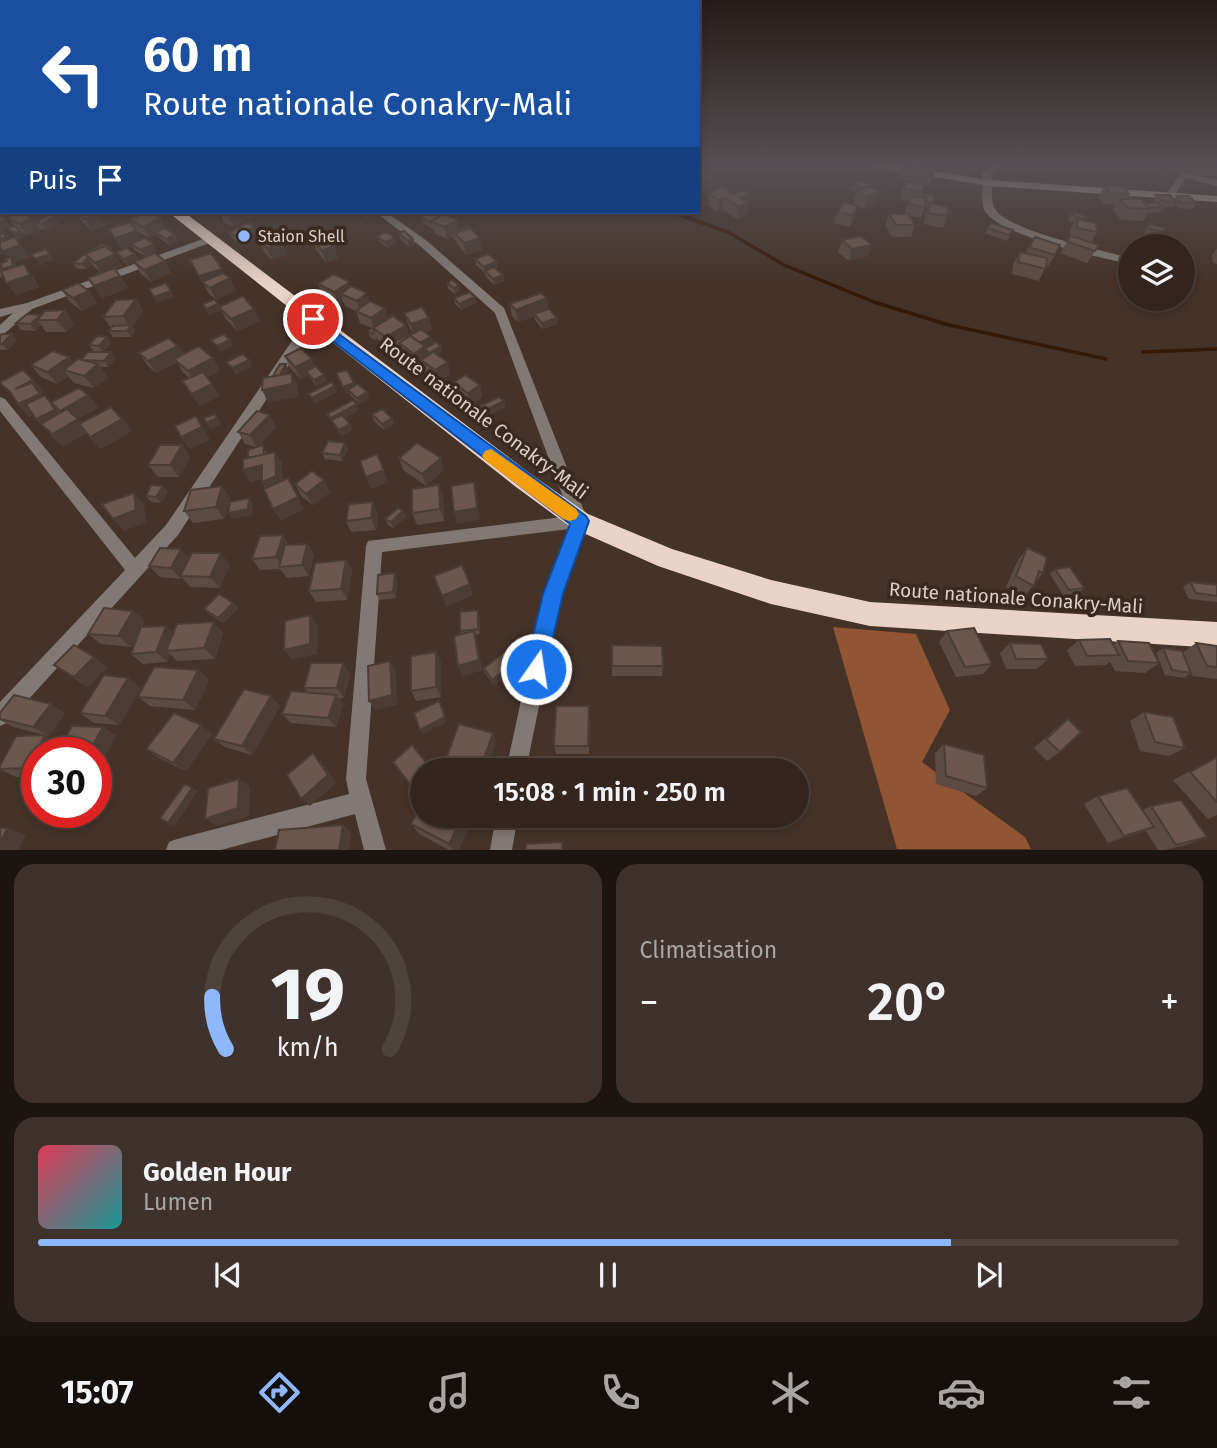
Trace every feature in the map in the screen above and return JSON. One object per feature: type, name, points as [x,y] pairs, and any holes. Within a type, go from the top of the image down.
[{"type":"highway","name":"Route nationale Conakry-Mali","points":[[178,214],[580,521],[667,558],[771,592],[870,614],[1217,635]]},
{"type":"street","points":[[989,205],[996,220],[1060,243],[1118,258]]},
{"type":"street","points":[[383,214],[423,243],[500,311],[580,521],[553,594],[519,758]]},
{"type":"street","points":[[0,313],[30,306],[211,239]]},
{"type":"street","points":[[0,331],[30,306]]},
{"type":"street","points":[[0,716],[172,530],[313,319]]},
{"type":"street","points":[[0,402],[135,570]]},
{"type":"street","points":[[375,849],[356,779],[374,546],[580,521]]},
{"type":"street","points":[[177,849],[363,801]]},
{"type":"street","points":[[501,849],[505,828]]},
{"type":"shaded area","points":[[833,627],[916,634],[950,710],[922,762],[1025,837],[1031,849],[897,849]]},
{"type":"building","points":[[842,205],[858,206],[853,215],[838,212]]},
{"type":"building","points":[[929,205],[948,207],[947,216],[928,213]]},
{"type":"building","points":[[1125,205],[1146,205],[1150,209],[1128,208]]},
{"type":"building","points":[[1146,205],[1160,205],[1163,208]]},
{"type":"building","points":[[1075,212],[1087,217],[1083,219],[1071,214]]},
{"type":"building","points":[[25,214],[32,218],[19,224],[7,217]]},
{"type":"building","points":[[50,214],[58,214],[42,224],[35,223]]},
{"type":"building","points":[[79,214],[99,214],[85,219]]},
{"type":"building","points":[[142,214],[154,214],[161,218],[143,227],[130,219]]},
{"type":"building","points":[[434,214],[439,217],[431,223],[421,217]]},
{"type":"building","points":[[444,214],[458,220],[445,227],[431,221]]},
{"type":"building","points":[[889,214],[908,214],[915,225],[896,225]]},
{"type":"building","points":[[1077,219],[1096,223],[1097,232],[1077,228]]},
{"type":"building","points":[[130,222],[136,231],[115,238],[109,229]]},
{"type":"building","points":[[248,223],[254,227],[236,236],[229,233]]},
{"type":"building","points":[[991,223],[1013,230],[1009,235],[988,228]]},
{"type":"building","points":[[1149,224],[1165,228],[1163,232],[1148,228]]},
{"type":"building","points":[[15,226],[20,231],[14,233],[8,228]]},
{"type":"building","points":[[467,226],[470,228],[455,235],[452,232]]},
{"type":"building","points":[[165,228],[175,235],[166,239],[156,232]]},
{"type":"building","points":[[470,228],[480,238],[464,243],[455,233]]},
{"type":"building","points":[[404,231],[413,239],[408,241],[399,233]]},
{"type":"building","points":[[386,232],[395,238],[385,242],[377,236]]},
{"type":"building","points":[[324,234],[334,246],[322,251],[312,238]]},
{"type":"building","points":[[276,235],[283,242],[267,248],[259,240]]},
{"type":"building","points":[[861,236],[872,245],[852,249],[842,240]]},
{"type":"building","points":[[1071,236],[1099,245],[1095,251],[1066,241]]},
{"type":"building","points":[[15,237],[20,245],[3,251],[0,242]]},
{"type":"building","points":[[1035,237],[1060,245],[1055,255],[1029,247]]},
{"type":"building","points":[[144,238],[154,244],[141,250],[131,244]]},
{"type":"building","points":[[102,244],[109,246],[86,253]]},
{"type":"building","points":[[105,246],[115,254],[95,263],[85,254]]},
{"type":"building","points":[[127,248],[135,254],[124,259],[116,252]]},
{"type":"building","points":[[46,249],[50,254],[35,259],[31,254]]},
{"type":"building","points":[[1020,252],[1047,258],[1046,269],[1018,262]]},
{"type":"building","points":[[155,253],[165,261],[144,270],[134,262]]},
{"type":"building","points":[[211,253],[222,269],[199,276],[190,260]]},
{"type":"building","points":[[488,254],[497,261],[484,267],[475,259]]},
{"type":"building","points":[[83,255],[88,258],[82,264],[73,263]]},
{"type":"building","points":[[11,257],[13,266],[2,269],[1,263]]},
{"type":"building","points":[[24,264],[30,275],[6,283],[1,271]]},
{"type":"building","points":[[494,267],[503,275],[493,279],[485,271]]},
{"type":"building","points":[[114,268],[120,276],[94,286],[88,278]]},
{"type":"building","points":[[223,273],[230,278],[210,288],[202,282]]},
{"type":"building","points":[[334,274],[350,282],[334,292],[318,284]]},
{"type":"building","points":[[452,280],[459,285],[454,288],[447,283]]},
{"type":"building","points":[[78,283],[89,291],[73,298],[62,290]]},
{"type":"building","points":[[166,283],[171,291],[154,297],[149,289]]},
{"type":"building","points":[[351,286],[367,293],[357,301],[341,294]]},
{"type":"building","points":[[470,292],[475,297],[459,304],[454,298]]},
{"type":"building","points":[[541,293],[547,298],[516,310],[510,304]]},
{"type":"building","points":[[243,296],[254,309],[231,319],[219,307]]},
{"type":"building","points":[[136,299],[123,316],[103,317],[116,300]]},
{"type":"building","points":[[215,299],[218,304],[206,309],[203,304]]},
{"type":"building","points":[[370,301],[385,308],[371,318],[356,311]]},
{"type":"building","points":[[422,307],[429,318],[411,324],[404,313]]},
{"type":"building","points":[[549,309],[557,318],[542,323],[534,314]]},
{"type":"building","points":[[65,310],[57,320],[37,320],[45,311]]},
{"type":"building","points":[[27,314],[41,315],[30,324],[16,323]]},
{"type":"building","points":[[392,315],[397,318],[393,316],[373,328],[373,334],[368,331]]},
{"type":"building","points":[[393,316],[406,325],[386,337],[373,328]]},
{"type":"building","points":[[131,325],[127,331],[109,331],[113,326]]},
{"type":"building","points":[[421,329],[431,337],[420,343],[410,335]]},
{"type":"building","points":[[12,334],[0,344],[0,335]]},
{"type":"building","points":[[224,334],[230,340],[217,346],[211,340]]},
{"type":"building","points":[[97,336],[107,337],[99,346],[89,345]]},
{"type":"building","points":[[410,336],[425,346],[414,354],[399,343]]},
{"type":"building","points":[[408,337],[399,343],[400,345],[396,347],[391,344]]},
{"type":"building","points":[[168,338],[178,346],[148,361],[139,353]]},
{"type":"building","points":[[436,342],[441,346],[429,353],[426,348]]},
{"type":"building","points":[[199,346],[213,358],[188,371],[174,359]]},
{"type":"building","points":[[301,348],[312,359],[295,367],[285,356]]},
{"type":"building","points":[[53,351],[69,357],[47,372],[31,365]]},
{"type":"building","points":[[88,352],[111,352],[104,361],[81,360]]},
{"type":"building","points":[[433,352],[448,362],[435,370],[421,360]]},
{"type":"building","points":[[243,354],[249,360],[232,368],[226,362]]},
{"type":"building","points":[[78,359],[98,364],[84,376],[64,370]]},
{"type":"building","points":[[280,364],[286,364],[279,376],[273,376]]},
{"type":"building","points":[[316,366],[324,375],[314,380],[306,371]]},
{"type":"building","points":[[23,370],[33,380],[15,389],[32,383],[40,394],[18,404],[0,382]]},
{"type":"building","points":[[347,370],[354,383],[343,387],[336,373]]},
{"type":"building","points":[[203,372],[212,384],[192,394],[182,381]]},
{"type":"building","points":[[292,373],[292,384],[262,390],[263,378]]},
{"type":"building","points":[[465,375],[480,385],[468,393],[453,383]]},
{"type":"building","points":[[331,382],[335,386],[312,398],[308,394]]},
{"type":"building","points":[[358,384],[367,392],[357,398],[348,390]]},
{"type":"building","points":[[79,388],[88,395],[60,411],[51,402]]},
{"type":"building","points":[[45,395],[55,410],[36,419],[26,404]]},
{"type":"building","points":[[499,397],[504,401],[480,413],[476,408]]},
{"type":"building","points":[[353,400],[357,404],[331,418],[327,414]]},
{"type":"building","points":[[111,407],[122,419],[90,437],[79,424]]},
{"type":"building","points":[[67,409],[78,419],[52,434],[41,424]]},
{"type":"building","points":[[382,409],[392,418],[382,424],[372,414]]},
{"type":"building","points":[[257,411],[270,415],[250,435],[238,432]]},
{"type":"building","points":[[215,414],[217,418],[206,423],[204,418]]},
{"type":"building","points":[[342,415],[350,424],[339,430],[331,420]]},
{"type":"building","points":[[196,416],[202,427],[181,437],[175,426]]},
{"type":"building","points":[[328,441],[345,443],[340,455],[322,453]]},
{"type":"building","points":[[417,443],[441,458],[422,474],[399,458]]},
{"type":"building","points":[[160,445],[182,445],[170,465],[148,465]]},
{"type":"building","points":[[263,445],[264,455],[248,458],[248,450]]},
{"type":"building","points":[[275,452],[276,476],[262,482],[262,465],[243,470],[243,459]]},
{"type":"building","points":[[377,454],[384,470],[366,477],[360,461]]},
{"type":"building","points":[[312,471],[324,480],[306,494],[295,484]]},
{"type":"building","points":[[288,478],[298,497],[273,509],[264,489]]},
{"type":"building","points":[[474,482],[477,508],[454,512],[451,486]]},
{"type":"building","points":[[151,485],[163,486],[156,497],[146,496]]},
{"type":"building","points":[[439,485],[440,509],[412,513],[412,489]]},
{"type":"building","points":[[222,486],[216,507],[184,511],[191,490]]},
{"type":"building","points":[[134,493],[136,510],[113,519],[102,504]]},
{"type":"building","points":[[249,498],[248,509],[228,513],[230,502]]},
{"type":"building","points":[[373,502],[371,518],[346,521],[349,504]]},
{"type":"building","points":[[398,508],[403,511],[391,522],[385,519]]},
{"type":"building","points":[[283,535],[276,557],[252,559],[260,536]]},
{"type":"building","points":[[307,544],[302,565],[279,567],[285,545]]},
{"type":"building","points":[[160,548],[181,549],[171,568],[149,566]]},
{"type":"building","points":[[1027,548],[1047,557],[1043,573],[1039,571],[1034,586],[1016,576]]},
{"type":"building","points":[[192,553],[221,553],[210,577],[180,576]]},
{"type":"building","points":[[346,560],[341,589],[309,591],[315,563]]},
{"type":"building","points":[[462,565],[470,584],[442,596],[434,576]]},
{"type":"building","points":[[1070,567],[1084,588],[1069,590],[1055,569]]},
{"type":"building","points":[[395,573],[393,592],[377,594],[378,575]]},
{"type":"building","points":[[1190,582],[1217,585],[1217,596],[1196,593]]},
{"type":"building","points":[[219,594],[233,603],[218,618],[204,609]]},
{"type":"building","points":[[104,608],[133,611],[118,636],[88,634]]},
{"type":"building","points":[[478,610],[478,629],[460,631],[460,612]]},
{"type":"building","points":[[310,615],[310,644],[284,650],[285,621]]},
{"type":"building","points":[[214,622],[204,648],[166,651],[177,624]]},
{"type":"building","points":[[166,626],[156,652],[131,654],[141,627]]},
{"type":"building","points":[[974,628],[992,664],[965,667],[947,631]]},
{"type":"building","points":[[474,631],[479,660],[458,666],[454,636]]},
{"type":"building","points":[[1110,639],[1119,655],[1087,656],[1079,640]]},
{"type":"building","points":[[1118,641],[1149,643],[1159,663],[1128,661]]},
{"type":"building","points":[[1010,643],[1041,644],[1048,659],[1016,659]]},
{"type":"building","points":[[1196,643],[1217,646],[1217,667],[1207,666]]},
{"type":"building","points":[[74,645],[94,657],[74,677],[54,665]]},
{"type":"building","points":[[612,645],[662,646],[663,666],[612,666]]},
{"type":"building","points":[[1163,648],[1182,651],[1191,673],[1172,670]]},
{"type":"building","points":[[507,650],[516,661],[492,680],[484,668]]},
{"type":"building","points":[[436,652],[436,687],[411,691],[411,656]]},
{"type":"building","points":[[390,661],[392,695],[369,701],[368,666]]},
{"type":"building","points":[[311,663],[343,663],[337,688],[304,688]]},
{"type":"building","points":[[154,667],[198,670],[183,700],[138,697]]},
{"type":"building","points":[[104,675],[128,678],[105,716],[80,713]]},
{"type":"building","points":[[244,689],[271,696],[242,746],[214,739]]},
{"type":"building","points":[[291,691],[336,695],[328,718],[282,714]]},
{"type":"building","points":[[14,695],[51,704],[33,727],[0,719],[0,713]]},
{"type":"building","points":[[439,701],[445,717],[420,730],[414,713]]},
{"type":"building","points":[[556,706],[589,706],[588,746],[554,746]]},
{"type":"building","points":[[1144,712],[1173,717],[1185,748],[1155,742]]},
{"type":"building","points":[[174,713],[201,725],[173,763],[146,749]]},
{"type":"building","points":[[1068,719],[1081,732],[1060,752],[1046,739]]},
{"type":"building","points":[[459,724],[493,733],[484,758],[446,758]]},
{"type":"building","points":[[72,726],[103,727],[97,737],[66,737]]},
{"type":"building","points":[[45,735],[21,737],[21,768],[0,769],[0,766],[16,736]]},
{"type":"building","points":[[944,744],[984,755],[987,788],[946,776]]},
{"type":"building","points":[[412,745],[422,758],[410,758],[410,784],[393,762]]},
{"type":"building","points":[[313,753],[328,775],[301,799],[287,775]]},
{"type":"building","points":[[1217,757],[1217,802],[1190,772]]},
{"type":"building","points":[[239,779],[238,808],[205,819],[208,788]]},
{"type":"building","points":[[185,784],[192,788],[168,823],[160,818]]},
{"type":"building","points":[[1127,788],[1154,827],[1124,836],[1098,796]]},
{"type":"building","points":[[1181,800],[1207,837],[1176,845],[1151,806]]},
{"type":"building","points":[[343,825],[339,850],[275,850],[279,830]]},
{"type":"building","points":[[0,828],[8,828],[0,842]]},
{"type":"building","points":[[419,828],[457,828],[449,844]]},
{"type":"building","points":[[562,842],[562,850],[526,850],[526,844]]},
{"type":"waterway","points":[[678,214],[728,232],[784,265],[874,302],[949,325],[1106,359]]},
{"type":"waterway","points":[[1143,352],[1217,349]]},
{"type":"slow traffic","points":[[491,456],[570,514]]},
{"type":"place","name":"Staion Shell","points":[[244,236]]},
{"type":"route","points":[[313,319],[580,521],[553,594],[536,669]]}]
